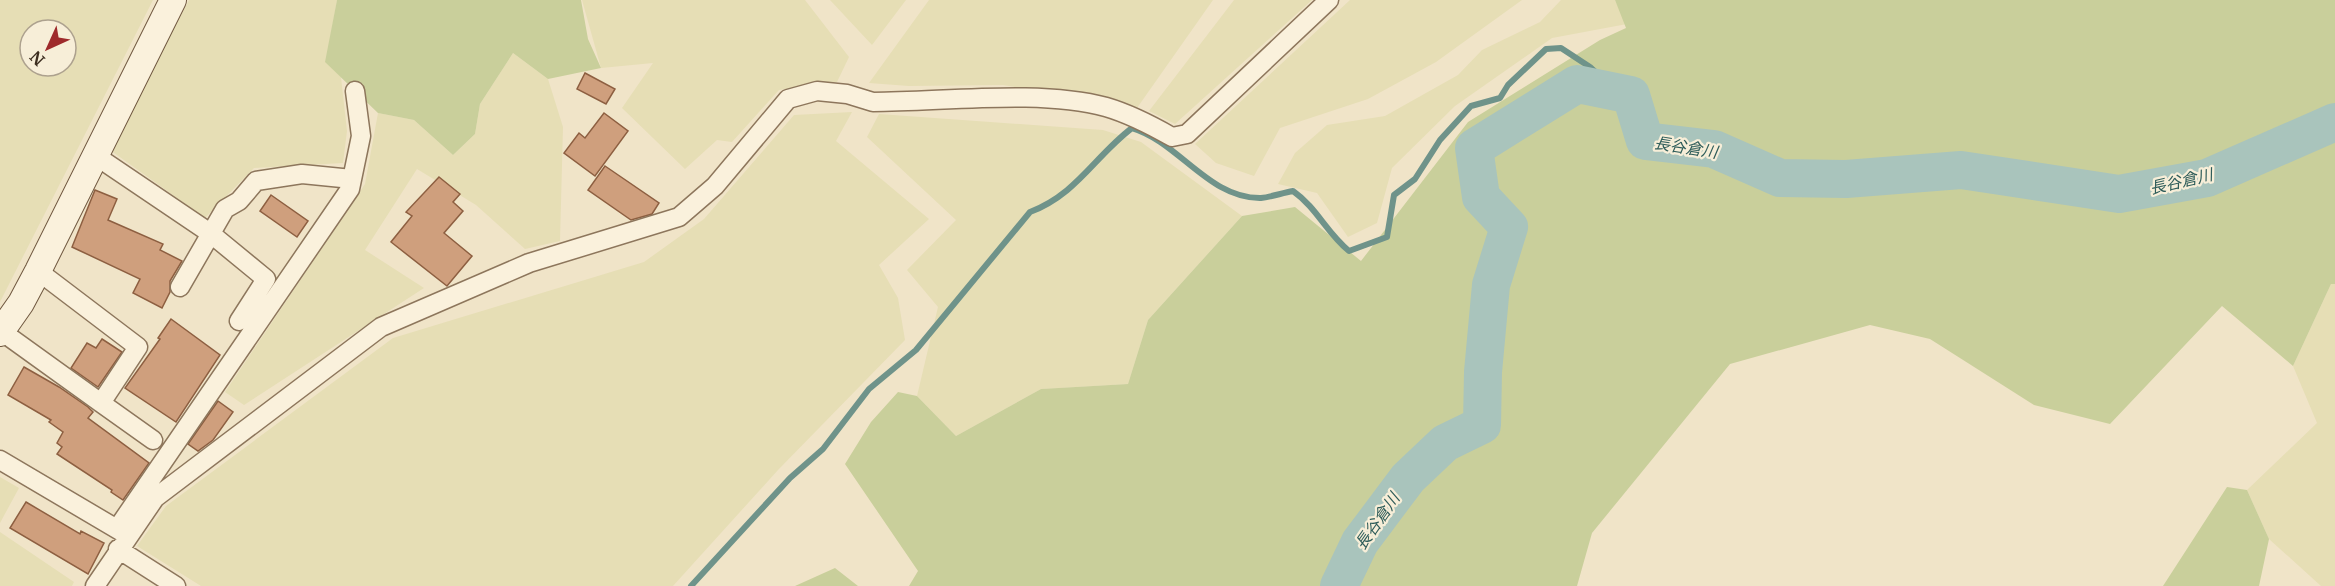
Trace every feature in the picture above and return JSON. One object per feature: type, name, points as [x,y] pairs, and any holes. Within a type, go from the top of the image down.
[{"type":"street","points":[[153,440],[1,332],[38,271],[174,0]]},
{"type":"street","points":[[121,538],[155,498],[381,327],[529,263],[679,217],[715,186],[788,99],[817,91],[847,94],[873,102],[1043,99],[1104,107],[1144,121],[1172,137],[1187,134],[1329,0]]},
{"type":"street","points":[[95,586],[121,538],[344,198],[352,179],[361,136],[356,91]]},
{"type":"street","points":[[96,156],[210,233],[267,279],[239,321]]},
{"type":"street","points":[[180,287],[225,209],[238,201],[256,181],[302,174],[352,179]]},
{"type":"street","points":[[38,271],[138,347],[101,403]]},
{"type":"street","points":[[0,460],[121,538],[176,586]]},
{"type":"shaded area","points":[[0,0],[153,0],[0,302]]},
{"type":"shaded area","points":[[189,0],[337,0],[326,62],[341,77],[347,131],[343,163],[254,168],[205,218],[110,150]]},
{"type":"shaded area","points":[[582,0],[805,0],[849,57],[837,82],[779,90],[732,142],[717,140],[685,169],[622,108],[653,63],[601,68]]},
{"type":"shaded area","points":[[830,0],[906,0],[872,45]]},
{"type":"shaded area","points":[[929,0],[1213,0],[1137,108],[1003,85],[909,86],[869,83]]},
{"type":"shaded area","points":[[1234,0],[1312,0],[1175,124],[1149,111]]},
{"type":"shaded area","points":[[1350,0],[1522,0],[1436,62],[1368,99],[1280,128],[1254,176],[1216,163],[1195,144]]},
{"type":"shaded area","points":[[1561,0],[1615,0],[1627,24],[1552,38],[1455,106],[1392,168],[1377,223],[1348,237],[1317,193],[1278,184],[1295,153],[1327,125],[1385,116],[1458,75],[1482,50],[1540,22]]},
{"type":"shaded area","points":[[513,53],[548,79],[563,127],[560,241],[525,249],[476,205],[417,169],[365,250],[424,288],[244,405],[225,392],[365,184],[378,113],[414,120],[453,155],[475,134],[480,104]]},
{"type":"shaded area","points":[[852,112],[836,141],[929,219],[879,265],[898,298],[905,340],[778,470],[673,586],[201,586],[137,546],[166,506],[393,338],[644,262],[704,219],[794,115]]},
{"type":"shaded area","points":[[879,114],[1103,130],[1141,142],[1242,216],[1148,320],[1128,384],[1041,389],[956,436],[917,396],[938,307],[907,270],[956,220],[867,137]]},
{"type":"shaded area","points":[[2331,284],[2335,284],[2335,586],[2321,586],[2269,539],[2247,490],[2317,423],[2293,366]]},
{"type":"shaded area","points":[[0,477],[19,488],[0,523]]},
{"type":"shaded area","points":[[0,532],[74,582],[72,586],[0,586]]},
{"type":"green space","points":[[337,0],[581,0],[588,39],[601,68],[548,79],[513,53],[480,104],[475,134],[453,155],[414,120],[378,113],[325,62]]},
{"type":"green space","points":[[1615,0],[2335,0],[2335,284],[2331,284],[2293,366],[2222,306],[2110,424],[2034,405],[1930,339],[1870,325],[1730,364],[1592,533],[1577,586],[909,586],[918,571],[845,464],[871,422],[898,392],[917,396],[956,436],[1041,389],[1128,384],[1148,320],[1242,216],[1295,207],[1361,261],[1468,122],[1600,40],[1626,28]]},
{"type":"green space","points":[[2227,487],[2247,490],[2269,539],[2259,586],[2163,586]]},
{"type":"green space","points":[[835,568],[858,586],[795,586]]},
{"type":"building","points":[[585,73],[615,89],[606,104],[577,89]]},
{"type":"building","points":[[604,113],[628,131],[595,176],[564,153],[579,133],[585,138]]},
{"type":"building","points":[[605,166],[659,203],[652,214],[631,220],[588,190]]},
{"type":"building","points":[[439,177],[460,194],[453,202],[463,211],[444,233],[472,256],[447,286],[391,242],[412,216],[406,212]]},
{"type":"building","points":[[95,190],[117,199],[108,220],[163,244],[160,250],[182,261],[170,281],[170,292],[162,308],[133,293],[140,279],[72,247]]},
{"type":"building","points":[[271,195],[308,221],[297,237],[260,211]]},
{"type":"building","points":[[171,319],[220,355],[176,422],[125,388],[160,339],[158,338]]},
{"type":"building","points":[[102,339],[122,352],[98,387],[71,368],[87,343],[96,348]]},
{"type":"building","points":[[24,367],[88,407],[93,412],[88,418],[149,463],[123,500],[111,492],[112,490],[57,454],[62,447],[57,443],[63,432],[49,422],[51,420],[8,395]]},
{"type":"building","points":[[218,401],[233,412],[213,440],[198,451],[188,444]]},
{"type":"building","points":[[26,502],[80,534],[81,531],[104,543],[88,574],[10,528]]},
{"type":"waterway","points":[[691,586],[790,478],[823,449],[869,389],[916,350],[1030,212],[1073,185],[1132,128],[1165,145],[1210,180],[1242,196],[1261,198],[1293,191],[1309,205],[1349,251],[1387,237],[1394,195],[1415,179],[1440,140],[1471,106],[1500,98],[1508,85],[1546,49],[1561,48],[1590,67],[1617,92]]},
{"type":"waterway","name":"長谷倉川","points":[[1339,586],[1360,542],[1408,478],[1445,443],[1482,425],[1483,372],[1491,285],[1509,227],[1481,197],[1474,148],[1577,84],[1631,95],[1645,141],[1714,149],[1780,178],[1846,179],[1961,170],[2119,194],[2207,178],[2335,122]]}]
